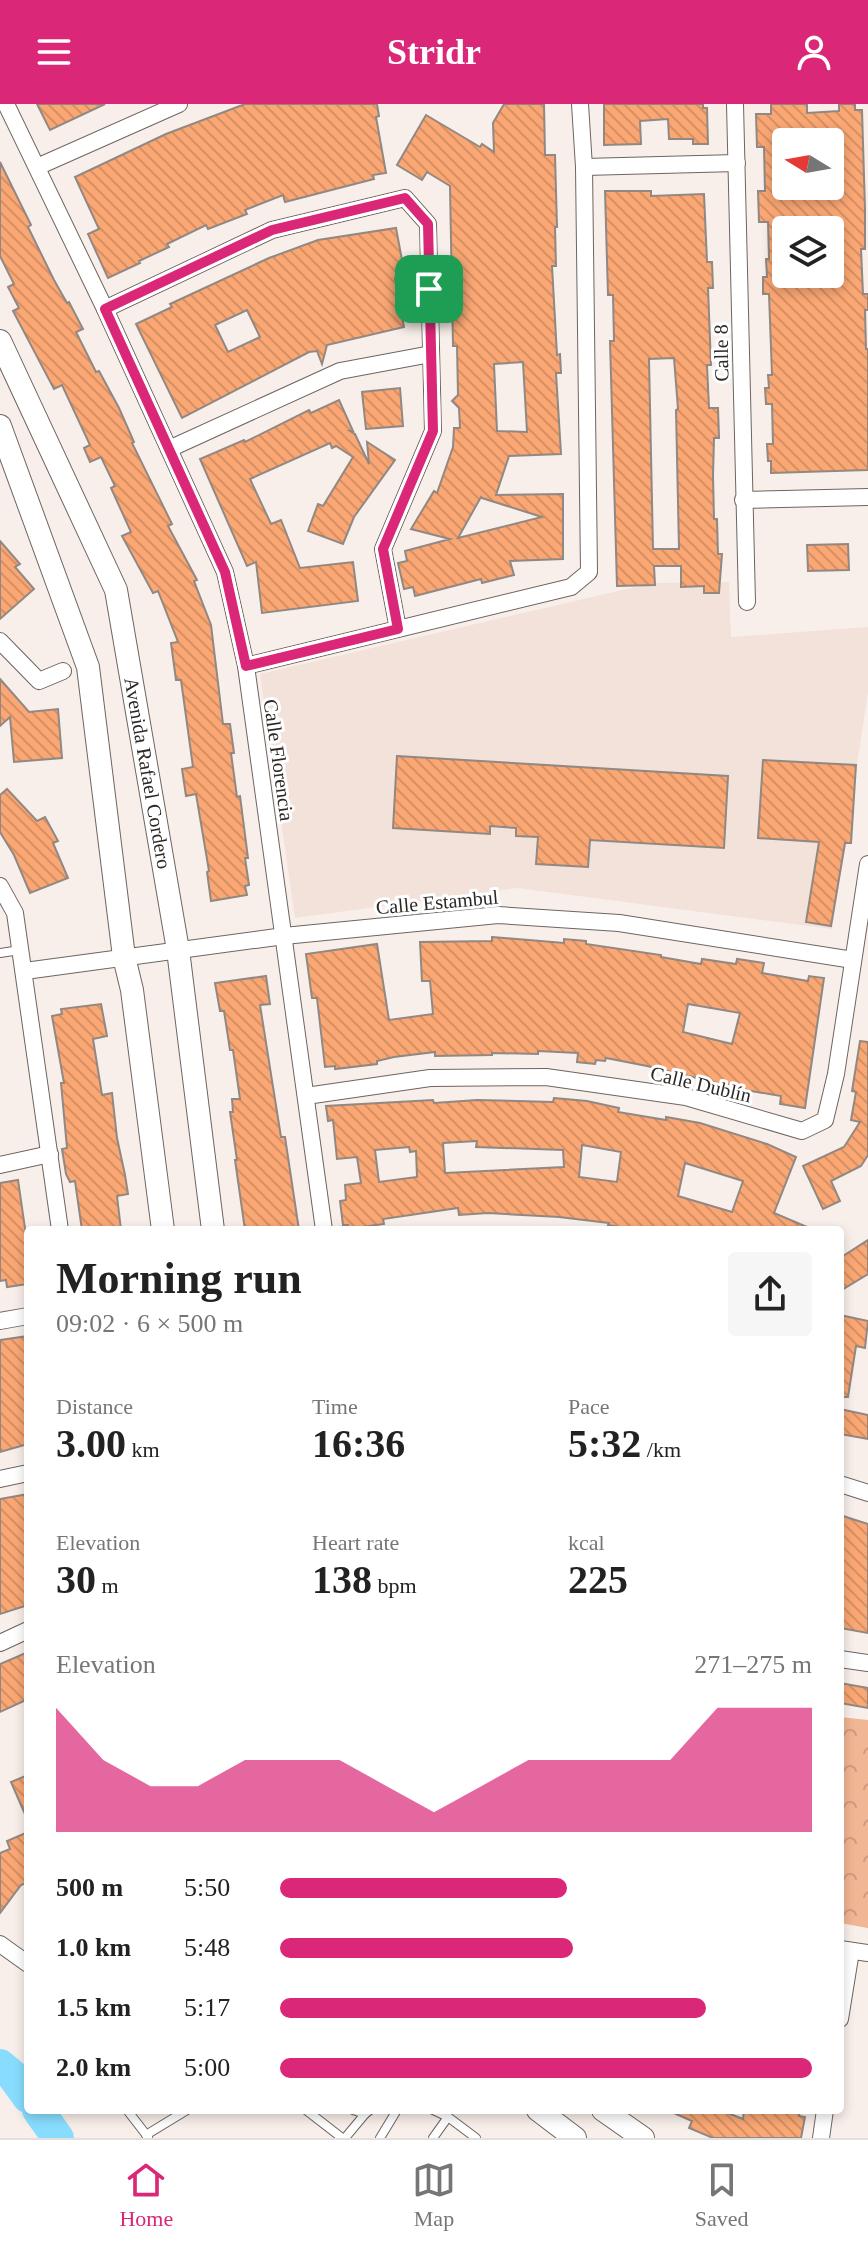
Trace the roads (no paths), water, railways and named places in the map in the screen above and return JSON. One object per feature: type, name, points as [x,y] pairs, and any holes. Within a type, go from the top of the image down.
[{"type":"main road","name":"Avenida Rafael Cordero","points":[[0,341],[116,590],[178,950],[212,1226]]},
{"type":"main road","name":"Avenida Rafael Cordero","points":[[0,426],[88,667],[124,957],[132,990],[162,1226]]},
{"type":"main road","points":[[543,2114],[575,2138]]},
{"type":"main road","points":[[609,2114],[643,2138]]},
{"type":"street","name":"Calle Florencia","points":[[6,104],[105,309],[225,572],[246,666],[323,1226]]},
{"type":"street","points":[[37,167],[179,104]]},
{"type":"street","points":[[246,666],[571,587],[589,572],[584,167],[580,104]]},
{"type":"street","name":"Calle 8","points":[[735,104],[747,602]]},
{"type":"street","points":[[584,167],[737,163]]},
{"type":"street","points":[[105,309],[272,230],[405,198],[428,224],[433,431],[383,549],[398,629]]},
{"type":"street","points":[[169,449],[340,371],[431,354]]},
{"type":"street","points":[[743,500],[868,497]]},
{"type":"street","points":[[0,641],[39,681],[63,671]]},
{"type":"street","name":"Calle Dublín","points":[[306,1096],[430,1078],[546,1077],[686,1097],[802,1131],[825,1120],[836,1074],[868,864]]},
{"type":"street","points":[[0,886],[15,913],[59,1226]]},
{"type":"street","name":"Calle Estambul","points":[[25,971],[284,936],[498,915],[619,923],[853,960]]},
{"type":"street","points":[[0,1165],[50,1154]]},
{"type":"street","points":[[0,1321],[24,1317]]},
{"type":"street","points":[[0,1479],[24,1474]]},
{"type":"street","points":[[844,1485],[868,1493]]},
{"type":"street","points":[[0,1643],[24,1632]]},
{"type":"street","points":[[844,1660],[868,1663]]},
{"type":"street","points":[[0,1944],[24,1961]]},
{"type":"street","points":[[844,1998],[853,1951]]},
{"type":"street","points":[[821,2138],[824,2114]]},
{"type":"lane","points":[[0,953],[21,950]]},
{"type":"lane","points":[[130,2114],[147,2137],[181,2114]]},
{"type":"lane","points":[[311,2114],[343,2138],[365,2114]]},
{"type":"lane","points":[[394,2138],[382,2135],[395,2114]]},
{"type":"lane","points":[[442,2114],[476,2138]]},
{"type":"lane","points":[[433,2138],[448,2117]]},
{"type":"waterway","points":[[0,2065],[24,2092]]},
{"type":"waterway","points":[[41,2114],[58,2138]]}]
